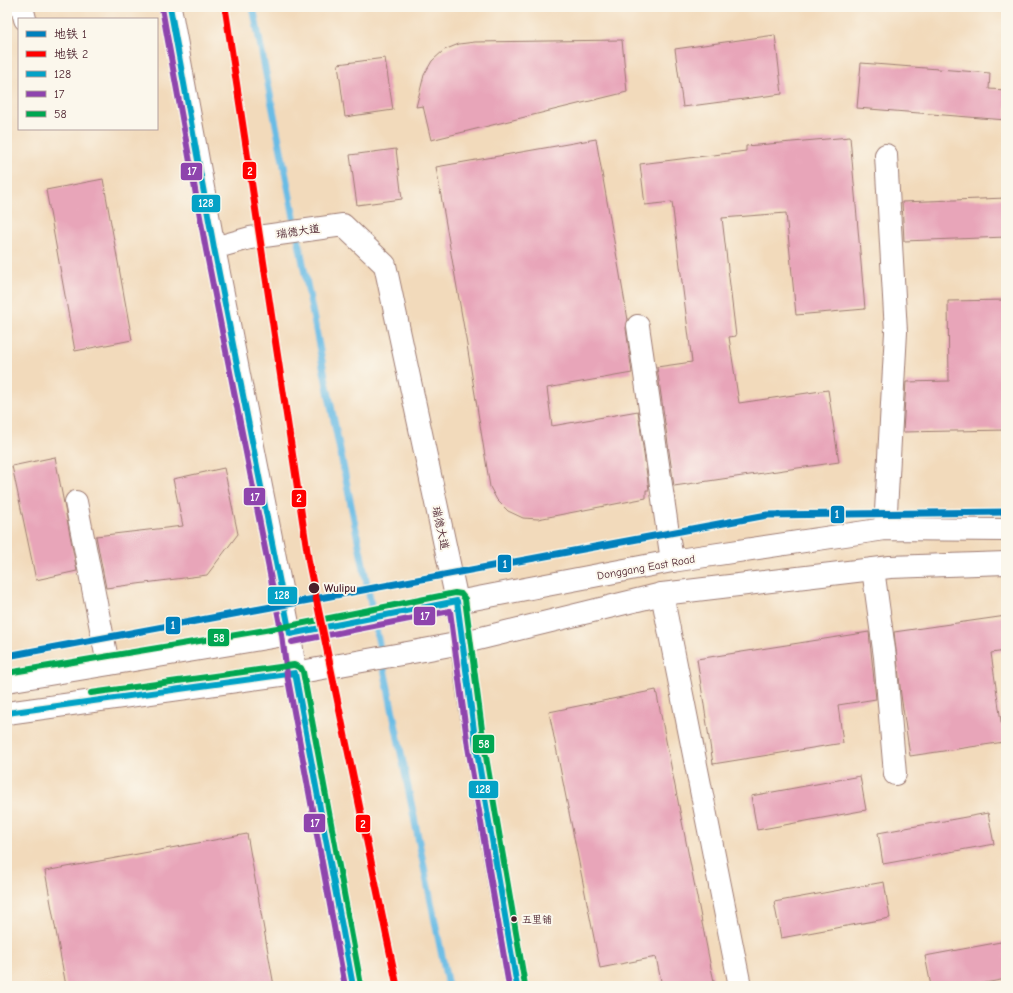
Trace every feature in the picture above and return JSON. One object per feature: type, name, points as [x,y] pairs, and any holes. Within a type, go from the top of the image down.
[{"type":"main road","points":[[22,7],[25,18]]},
{"type":"main road","points":[[167,20],[214,248],[290,634],[353,986]]},
{"type":"main road","points":[[885,529],[896,332],[886,155]]},
{"type":"main road","name":"瑞德大道","points":[[214,248],[250,238],[344,225],[385,265],[457,601],[461,643],[476,750],[517,986]]},
{"type":"main road","points":[[638,326],[672,561]]},
{"type":"main road","points":[[76,502],[108,664]]},
{"type":"main road","name":"Donggang East Road","points":[[7,681],[290,634],[672,561],[885,529],[1006,530]]},
{"type":"main road","points":[[7,713],[296,673],[424,650],[461,643],[662,594],[890,567],[1006,563]]},
{"type":"main road","points":[[873,569],[885,657],[895,774]]},
{"type":"main road","points":[[662,594],[740,986]]},
{"type":"building","points":[[775,35],[782,94],[683,107],[675,49]]},
{"type":"building","points":[[622,40],[627,92],[431,140],[423,106],[416,107],[424,75],[432,61],[444,50],[459,44],[475,42]]},
{"type":"building","points":[[385,58],[393,110],[345,117],[338,64]]},
{"type":"building","points":[[861,63],[990,73],[989,89],[1006,90],[1006,120],[857,108]]},
{"type":"building","points":[[850,137],[865,309],[796,315],[786,213],[722,218],[736,336],[729,337],[739,403],[828,390],[839,462],[674,486],[657,367],[692,362],[672,202],[645,205],[640,164],[746,151],[746,146]]},
{"type":"building","points":[[596,139],[628,320],[626,328],[632,373],[547,388],[552,426],[638,411],[649,490],[646,490],[646,498],[538,519],[523,518],[508,511],[497,500],[490,487],[436,167]]},
{"type":"building","points":[[396,149],[402,199],[357,205],[350,155]]},
{"type":"building","points":[[103,179],[132,340],[75,351],[46,190]]},
{"type":"building","points":[[1006,198],[1006,237],[904,241],[902,202]]},
{"type":"building","points":[[1006,300],[1006,430],[903,432],[906,382],[949,381],[948,301]]},
{"type":"building","points":[[55,457],[77,571],[36,580],[12,466]]},
{"type":"building","points":[[224,468],[238,534],[207,575],[106,588],[96,536],[183,526],[173,479]]},
{"type":"building","points":[[1006,616],[1006,651],[991,653],[1004,742],[910,756],[894,632]]},
{"type":"building","points":[[869,632],[876,699],[838,705],[843,743],[713,764],[697,659]]},
{"type":"building","points":[[656,690],[715,986],[662,986],[656,957],[600,968],[549,712]]},
{"type":"building","points":[[860,776],[866,810],[757,830],[751,796]]},
{"type":"building","points":[[988,813],[994,844],[883,864],[878,833]]},
{"type":"building","points":[[247,834],[274,986],[66,986],[45,871]]},
{"type":"building","points":[[884,882],[890,918],[781,938],[774,902]]},
{"type":"building","points":[[1006,941],[1006,979],[969,986],[931,986],[925,956]]},
{"type":"waterway","points":[[253,7],[323,366],[448,986]]},
{"type":"metro line","name":"2","points":[[225,7],[309,564],[397,986]]},
{"type":"metro line","name":"1","points":[[7,656],[767,515],[1006,512]]},
{"type":"transit line","name":"128","points":[[170,7],[214,248],[290,634],[457,601],[476,746],[517,986]]},
{"type":"transit line","name":"17","points":[[162,8],[206,250],[282,635],[287,674],[345,986]]},
{"type":"transit line","name":"58","points":[[7,673],[289,626],[455,593],[461,594],[465,599],[484,745],[525,985]]},
{"type":"transit line","name":"17","points":[[292,642],[450,611],[468,747],[509,986]]},
{"type":"transit line","name":"58","points":[[91,693],[294,665],[301,668],[303,672],[361,985]]},
{"type":"transit line","name":"128","points":[[7,713],[295,673],[353,986]]},
{"type":"place","name":"Wulipu","points":[[314,588]]},
{"type":"place","name":"五里铺","points":[[514,919]]}]
